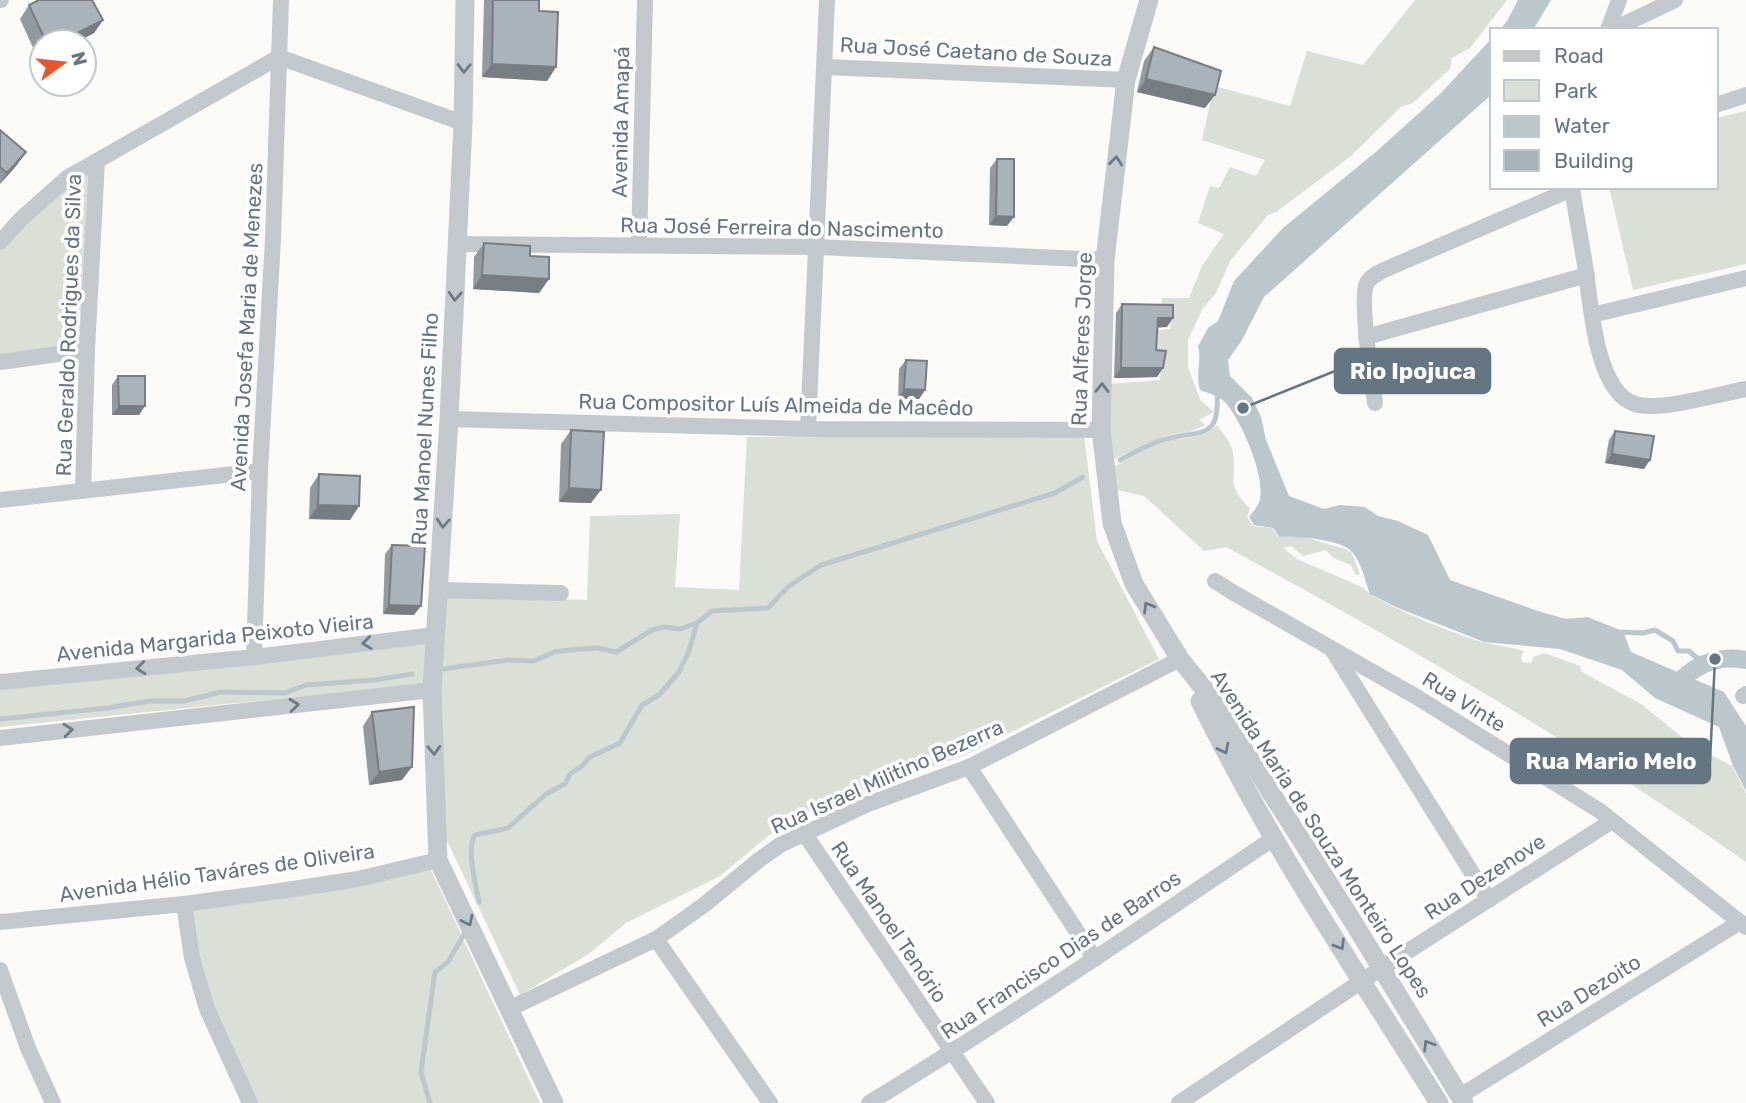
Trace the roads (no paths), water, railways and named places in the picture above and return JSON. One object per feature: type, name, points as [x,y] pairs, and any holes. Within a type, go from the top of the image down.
[{"type":"street","name":"Avenida Josefa Maria de Menezes","points":[[254,657],[281,0]]},
{"type":"street","name":"Rua Manoel Nunes Filho","points":[[438,860],[432,690],[449,419],[463,123],[465,0]]},
{"type":"street","name":"Avenida Amapá","points":[[639,244],[645,0]]},
{"type":"street","points":[[808,429],[827,0]]},
{"type":"street","name":"Rua Alferes Jorge","points":[[1149,0],[1126,80],[1105,260],[1101,430],[1112,523],[1123,558],[1135,584],[1182,662]]},
{"type":"street","points":[[1611,28],[1619,0]]},
{"type":"street","points":[[1614,28],[1675,0]]},
{"type":"street","points":[[0,242],[21,219],[67,178],[279,57],[463,123]]},
{"type":"street","name":"Rua José Caetano de Souza","points":[[825,66],[1126,80]]},
{"type":"street","points":[[1718,103],[1746,95]]},
{"type":"street","name":"Rua Geraldo Rodrigues da Silva","points":[[83,491],[97,161]]},
{"type":"street","points":[[1375,403],[1366,337],[1365,289],[1368,281],[1384,270],[1571,189]]},
{"type":"street","points":[[1573,189],[1597,343],[1609,376],[1620,393],[1632,403],[1659,406],[1746,389]]},
{"type":"street","name":"Rua José Ferreira do Nascimento","points":[[457,244],[817,247],[1105,260]]},
{"type":"street","points":[[1366,337],[1587,275]]},
{"type":"street","points":[[1592,315],[1746,278]]},
{"type":"street","points":[[0,362],[87,350]]},
{"type":"street","name":"Rua Compositor Luís Almeida de Macêdo","points":[[449,419],[808,429],[1101,430]]},
{"type":"street","points":[[0,500],[260,471]]},
{"type":"street","name":"Rua Vinte","points":[[1215,581],[1415,696],[1612,821],[1743,924]]},
{"type":"street","points":[[438,590],[561,593]]},
{"type":"street","name":"Avenida Margarida Peixoto Vieira","points":[[0,682],[254,657],[435,635]]},
{"type":"street","points":[[1332,649],[1489,900]]},
{"type":"street","name":"Rua Israel Militino Bezerra","points":[[511,1009],[656,939],[704,905],[759,860],[804,833],[868,804],[968,767],[1182,662]]},
{"type":"street","name":"Avenida Maria de Souza Monteiro Lopes","points":[[1182,662],[1230,762],[1274,838],[1439,1103]]},
{"type":"street","name":"Avenida Maria de Souza Monteiro Lopes","points":[[1182,662],[1209,695],[1462,1099]]},
{"type":"street","points":[[0,738],[432,690]]},
{"type":"street","points":[[968,767],[1095,959]]},
{"type":"street","name":"Rua Dezenove","points":[[1179,1103],[1380,969],[1612,821]]},
{"type":"street","name":"Rua Manoel Tenório","points":[[804,833],[987,1103]]},
{"type":"street","name":"Rua Francisco Dias de Barros","points":[[869,1103],[1095,959],[1274,838]]},
{"type":"street","points":[[438,860],[554,1103]]},
{"type":"street","name":"Avenida Hélio Taváres de Oliveira","points":[[0,922],[184,904],[358,879],[438,860]]},
{"type":"street","points":[[184,904],[192,958],[207,1009],[250,1103]]},
{"type":"street","name":"Rua Dezoito","points":[[1462,1099],[1743,924]]},
{"type":"street","points":[[656,939],[770,1103]]},
{"type":"street","points":[[0,970],[28,1048],[53,1103]]},
{"type":"water","points":[[1518,0],[1551,0],[1534,28],[1502,28]]},
{"type":"water","points":[[1490,40],[1490,96],[1264,297],[1242,340],[1228,360],[1230,376],[1252,398],[1289,496],[1324,509],[1340,505],[1365,507],[1378,516],[1398,521],[1428,535],[1450,580],[1541,612],[1566,619],[1587,617],[1623,631],[1631,652],[1724,692],[1746,726],[1746,791],[1733,766],[1719,727],[1655,698],[1622,670],[1560,649],[1484,642],[1398,608],[1370,594],[1359,562],[1348,548],[1318,539],[1279,537],[1273,528],[1254,525],[1249,517],[1259,501],[1259,476],[1250,448],[1231,410],[1217,396],[1200,390],[1198,346],[1208,328],[1218,321],[1234,281],[1283,228],[1377,151],[1440,94]]},
{"type":"waterway","points":[[1120,460],[1160,441],[1199,433],[1212,426],[1217,408],[1217,393]]},
{"type":"waterway","points":[[443,669],[508,660],[534,661],[554,652],[570,650],[597,648],[616,652],[652,630],[664,627],[680,629],[697,623],[712,611],[768,608],[789,586],[821,565],[1055,493],[1083,477]]},
{"type":"waterway","points":[[479,902],[471,849],[475,835],[508,828],[546,794],[565,784],[570,774],[590,757],[620,743],[642,705],[659,695],[679,672],[689,651],[697,623]]},
{"type":"waterway","points":[[1618,632],[1643,633],[1655,630],[1673,641],[1678,651],[1689,651],[1697,658],[1715,659]]},
{"type":"waterway","points":[[1680,681],[1694,669],[1710,662],[1746,660]]},
{"type":"waterway","points":[[0,719],[149,701],[184,701],[221,692],[285,693],[306,685],[412,674]]},
{"type":"waterway","points":[[430,1103],[421,1072],[435,972],[448,962],[466,931]]},
{"type":"place","name":"Rio Ipojuca","points":[[1243,408]]},
{"type":"place","name":"Rua Mario Melo","points":[[1715,659]]}]
